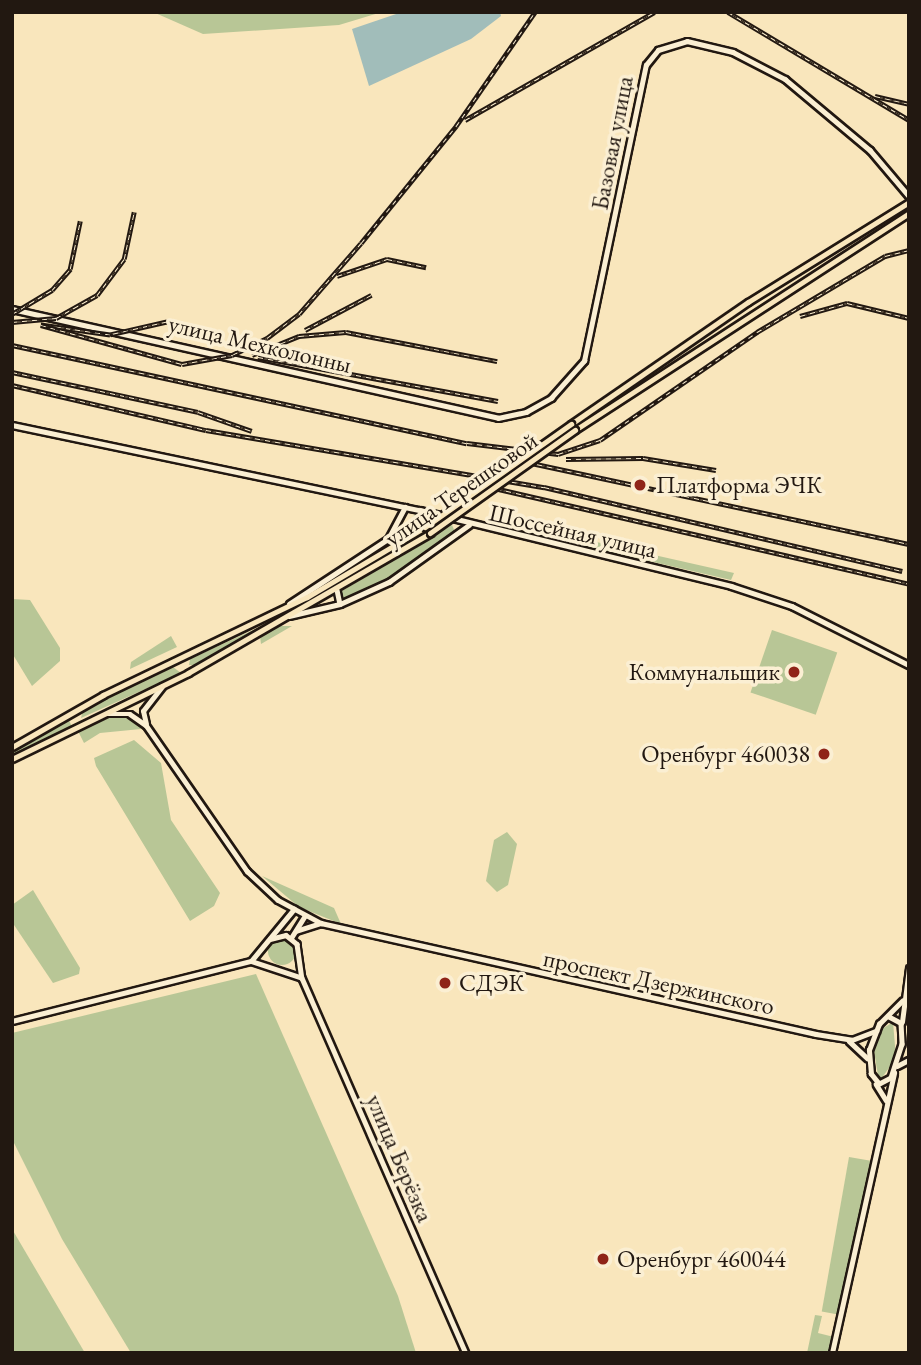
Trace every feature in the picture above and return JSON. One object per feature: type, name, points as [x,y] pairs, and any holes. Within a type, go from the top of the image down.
[{"type":"main road","name":"Базовая улица","points":[[498,418],[551,398],[584,361],[643,74],[658,50],[687,41],[709,44],[785,79],[870,149],[909,196]]},
{"type":"main road","name":"улица Терешковой","points":[[12,759],[188,673],[337,590],[430,533],[573,428],[788,278],[909,202]]},
{"type":"main road","name":"улица Терешковой","points":[[12,747],[73,711],[274,614],[334,582],[425,527],[792,284],[909,213]]},
{"type":"main road","points":[[788,278],[792,284]]},
{"type":"main road","name":"улица Мехколонны","points":[[12,309],[498,418]]},
{"type":"main road","name":"Шоссейная улица","points":[[12,425],[405,507],[469,525],[758,593],[909,665]]},
{"type":"main road","points":[[284,609],[331,572],[388,540],[405,507]]},
{"type":"main road","points":[[289,616],[340,604],[413,569],[469,525]]},
{"type":"main road","points":[[331,572],[334,582]]},
{"type":"main road","points":[[337,590],[340,604]]},
{"type":"main road","points":[[274,614],[278,622]]},
{"type":"main road","points":[[181,659],[188,673]]},
{"type":"main road","points":[[105,714],[130,714],[146,724],[147,703],[164,685]]},
{"type":"main road","points":[[73,711],[83,724]]},
{"type":"main road","name":"проспект Дзержинского","points":[[146,724],[235,857],[294,909],[321,923],[845,1039],[876,1031]]},
{"type":"main road","points":[[251,961],[294,909]]},
{"type":"main road","points":[[270,939],[291,937],[305,916]]},
{"type":"main road","points":[[296,931],[321,923]]},
{"type":"main road","points":[[284,968],[296,959],[291,937]]},
{"type":"main road","points":[[266,946],[269,961]]},
{"type":"main road","name":"улица Берёзка","points":[[296,959],[466,1353]]},
{"type":"main road","points":[[12,1021],[251,961],[269,961],[302,978]]},
{"type":"main road","points":[[832,1353],[902,1035],[902,1000],[909,968]]},
{"type":"main road","points":[[886,1105],[874,1081],[868,1060],[876,1031],[902,1000]]},
{"type":"main road","points":[[888,1016],[902,1027]]},
{"type":"main road","points":[[902,1035],[909,1045]]},
{"type":"main road","name":"проспект Дзержинского","points":[[845,1039],[868,1060]]},
{"type":"main road","points":[[874,1081],[886,1083],[895,1070],[909,1060]]},
{"type":"green space","points":[[153,12],[382,12],[339,25],[203,34]]},
{"type":"green space","points":[[417,512],[433,517],[335,577],[391,542]]},
{"type":"green space","points":[[452,525],[455,532],[416,564],[341,601],[342,591]]},
{"type":"green space","points":[[530,527],[734,573],[731,580],[528,533]]},
{"type":"green space","points":[[12,599],[30,600],[60,648],[60,661],[32,686],[12,653]]},
{"type":"green space","points":[[264,625],[195,665],[189,665],[190,659]]},
{"type":"green space","points":[[278,626],[292,626],[261,644],[260,636]]},
{"type":"green space","name":"Коммунальщик","points":[[772,630],[837,652],[816,715],[751,692]]},
{"type":"green space","points":[[171,636],[177,647],[130,669],[131,662]]},
{"type":"green space","points":[[173,667],[181,673],[81,718],[83,710]]},
{"type":"green space","points":[[113,716],[135,719],[141,729],[100,733],[84,743],[78,731]]},
{"type":"green space","points":[[68,718],[72,727],[12,756],[12,752]]},
{"type":"green space","points":[[134,740],[161,763],[171,820],[220,893],[214,906],[190,921],[96,766],[94,758]]},
{"type":"green space","points":[[507,832],[517,844],[508,885],[497,892],[486,881],[494,840]]},
{"type":"green space","points":[[262,876],[334,908],[341,924],[299,907]]},
{"type":"green space","points":[[33,890],[80,968],[79,974],[53,983],[12,922],[12,905]]},
{"type":"green space","points":[[282,937],[292,941],[296,951],[292,961],[282,965],[272,961],[268,951],[272,941]]},
{"type":"green space","points":[[256,974],[398,1296],[416,1353],[131,1353],[62,1239],[12,1139],[12,1033]]},
{"type":"green space","points":[[893,1022],[896,1058],[879,1082],[874,1051],[882,1029]]},
{"type":"green space","points":[[849,1157],[871,1161],[843,1315],[822,1312]]},
{"type":"green space","points":[[12,1229],[85,1353],[12,1353]]},
{"type":"green space","points":[[815,1315],[822,1316],[818,1333],[834,1337],[830,1353],[807,1353]]},
{"type":"water","points":[[402,12],[500,12],[501,16],[471,39],[369,86],[352,29]]},
{"type":"railway","points":[[167,322],[110,335],[41,325],[182,364],[232,355],[267,338],[299,314],[361,243],[456,126],[535,12]]},
{"type":"railway","points":[[465,120],[654,12]]},
{"type":"railway","points":[[728,12],[909,120]]},
{"type":"railway","points":[[875,96],[909,104]]},
{"type":"railway","points":[[12,322],[56,318],[97,295],[124,259],[134,212]]},
{"type":"railway","points":[[12,314],[52,290],[70,269],[80,221]]},
{"type":"railway","points":[[12,345],[467,443],[558,454],[600,440],[757,332],[885,256],[909,250]]},
{"type":"railway","points":[[337,276],[387,259],[426,267]]},
{"type":"railway","points":[[305,330],[371,295]]},
{"type":"railway","points":[[800,316],[847,303],[909,318]]},
{"type":"railway","points":[[252,355],[299,336],[346,332],[497,361]]},
{"type":"railway","points":[[258,357],[498,401]]},
{"type":"railway","points":[[12,372],[198,412],[252,431]]},
{"type":"railway","points":[[12,385],[206,430],[544,487],[902,571]]},
{"type":"railway","points":[[508,458],[909,544]]},
{"type":"railway","points":[[566,459],[643,458],[716,470]]},
{"type":"railway","points":[[477,484],[909,584]]},
{"type":"place","name":"Платформа ЭЧК","points":[[640,485]]},
{"type":"place","name":"Коммунальщик","points":[[794,672]]},
{"type":"place","name":"Оренбург 460038","points":[[824,754]]},
{"type":"place","name":"СДЭК","points":[[445,983]]},
{"type":"place","name":"Оренбург 460044","points":[[603,1259]]}]
